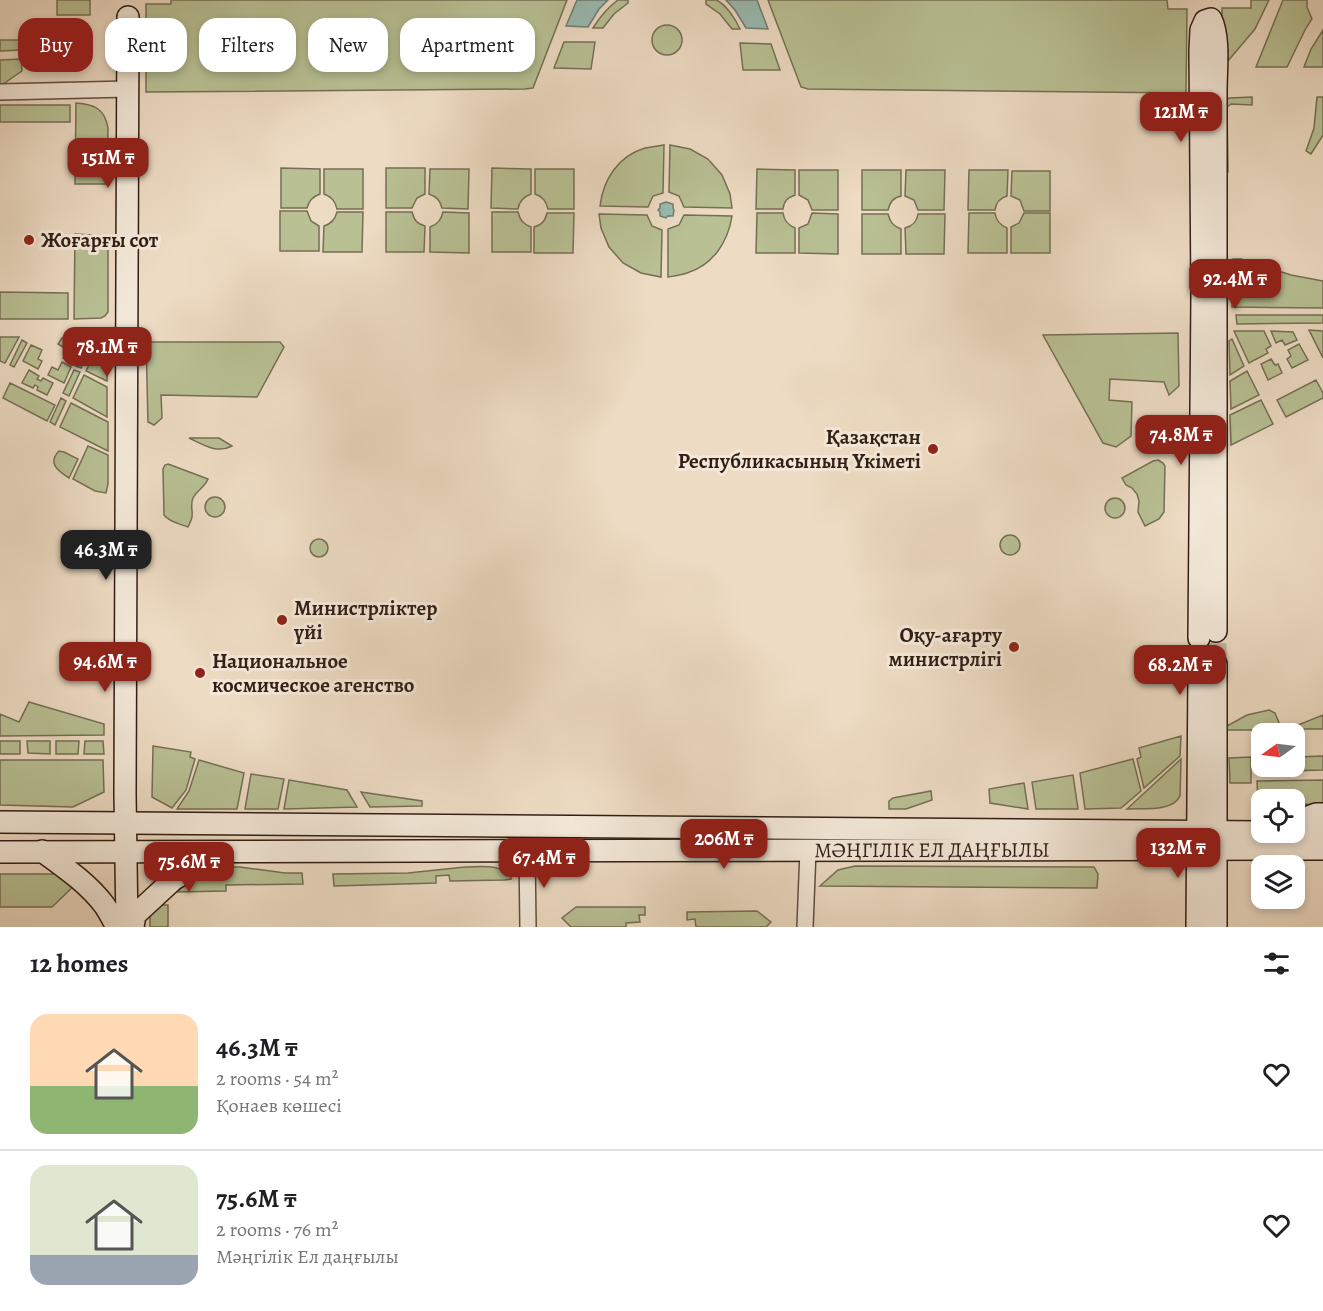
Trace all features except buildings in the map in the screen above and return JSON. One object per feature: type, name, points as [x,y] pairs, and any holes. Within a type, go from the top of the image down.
[{"type":"main road","points":[[127,927],[124,823],[128,17]]},
{"type":"main road","points":[[1211,19],[1215,27],[1216,70],[1208,634],[1200,51],[1205,21],[1211,19]]},
{"type":"main road","points":[[1197,927],[1207,841],[1208,667]]},
{"type":"main road","points":[[1305,818],[1323,814]]},
{"type":"main road","name":"МӘҢГІЛІК ЕЛ ДАҢҒЫЛЫ","points":[[0,822],[1251,841]]},
{"type":"main road","points":[[1305,832],[1323,832]]},
{"type":"main road","points":[[1207,841],[1216,927]]},
{"type":"main road","name":"МӘҢГІЛІК ЕЛ ДАҢҒЫЛЫ","points":[[0,852],[808,850],[1207,841]]},
{"type":"main road","points":[[1265,843],[1323,864]]},
{"type":"main road","name":"МӘҢГІЛІК ЕЛ ДАҢҒЫЛЫ","points":[[1276,843],[1323,849]]},
{"type":"main road","points":[[42,851],[86,886],[104,905],[117,927]]},
{"type":"main road","points":[[133,927],[135,915],[174,879],[231,851]]},
{"type":"street","points":[[0,93],[128,89]]},
{"type":"street","points":[[806,927],[808,850]]},
{"type":"street","points":[[527,851],[528,927]]},
{"type":"green space","points":[[57,0],[90,0],[90,15],[57,15]]},
{"type":"green space","points":[[171,0],[567,0],[533,88],[146,92],[146,72],[187,72],[187,18],[146,18],[146,4],[171,4]]},
{"type":"green space","points":[[618,0],[628,0],[628,3],[614,14],[603,28],[593,28],[610,6]]},
{"type":"green space","points":[[706,0],[716,0],[723,5],[740,29],[732,29],[720,14],[706,4]]},
{"type":"green space","points":[[768,0],[1167,0],[1168,9],[1187,9],[1186,93],[808,89],[801,87]]},
{"type":"green space","points":[[1251,0],[1269,0],[1255,29],[1222,68],[1222,8],[1251,8]]},
{"type":"green space","points":[[1283,0],[1307,0],[1312,19],[1287,67],[1256,67]]},
{"type":"green space","points":[[667,25],[678,29],[682,40],[678,51],[667,55],[656,51],[652,40],[656,29]]},
{"type":"green space","points":[[1323,30],[1323,67],[1304,67],[1311,49]]},
{"type":"green space","points":[[0,40],[18,40],[18,50],[0,51]]},
{"type":"green space","points":[[564,42],[595,42],[591,69],[554,68]]},
{"type":"green space","points":[[740,43],[771,44],[780,70],[743,70]]},
{"type":"green space","points":[[18,59],[18,72],[21,72],[3,84],[0,84],[0,60]]},
{"type":"green space","points":[[1252,97],[1252,105],[1231,104],[1227,107],[1228,171],[1222,163],[1221,105],[1229,98]]},
{"type":"green space","points":[[1317,97],[1323,97],[1323,135],[1311,154],[1306,151],[1314,128]]},
{"type":"green space","points":[[76,103],[98,109],[107,122],[107,184],[75,184]]},
{"type":"green space","points":[[0,105],[70,105],[70,122],[0,122]]},
{"type":"green space","points":[[664,145],[663,193],[653,196],[648,207],[600,206],[608,178],[620,163],[635,152]]},
{"type":"green space","points":[[670,145],[690,149],[708,159],[722,175],[730,194],[732,208],[684,207],[679,196],[669,192]]},
{"type":"green space","points":[[281,168],[320,169],[320,194],[311,200],[307,208],[281,208]]},
{"type":"green space","points":[[386,168],[425,168],[425,194],[417,198],[412,208],[386,208]]},
{"type":"green space","points":[[492,168],[531,169],[531,194],[522,200],[518,209],[491,208]]},
{"type":"green space","points":[[324,169],[363,169],[363,209],[337,209],[333,200],[324,194]]},
{"type":"green space","points":[[430,169],[469,169],[468,209],[442,208],[438,199],[429,194]]},
{"type":"green space","points":[[535,169],[574,169],[574,209],[548,209],[544,200],[535,194]]},
{"type":"green space","points":[[757,169],[795,170],[795,195],[786,200],[783,209],[756,209]]},
{"type":"green space","points":[[799,170],[838,170],[838,210],[812,210],[808,200],[799,195]]},
{"type":"green space","points":[[862,170],[901,170],[901,196],[892,201],[888,210],[862,210]]},
{"type":"green space","points":[[906,170],[945,170],[944,210],[918,210],[914,200],[905,196]]},
{"type":"green space","points":[[969,170],[1008,170],[1007,196],[999,201],[995,210],[968,210]]},
{"type":"green space","points":[[1012,171],[1050,171],[1050,211],[1024,211],[1020,200],[1011,196]]},
{"type":"green space","points":[[280,211],[307,211],[311,221],[319,226],[319,251],[280,251]]},
{"type":"green space","points":[[337,212],[363,212],[362,252],[323,252],[324,226],[332,221]]},
{"type":"green space","points":[[386,212],[412,212],[416,221],[425,226],[424,252],[386,252]]},
{"type":"green space","points":[[443,212],[469,213],[469,253],[430,252],[430,227],[439,221]]},
{"type":"green space","points":[[492,212],[518,212],[522,221],[531,227],[531,252],[492,252]]},
{"type":"green space","points":[[547,213],[574,213],[573,253],[534,253],[534,227],[543,222]]},
{"type":"green space","points":[[757,213],[783,213],[790,226],[795,228],[795,253],[756,253]]},
{"type":"green space","points":[[812,213],[838,214],[838,254],[799,253],[799,228],[808,224]]},
{"type":"green space","points":[[969,213],[995,213],[1002,226],[1007,228],[1007,253],[968,253]]},
{"type":"green space","points":[[1024,213],[1050,213],[1050,253],[1011,253],[1011,227],[1019,223]]},
{"type":"green space","points":[[599,214],[647,215],[652,226],[662,230],[661,277],[641,273],[623,263],[609,247],[601,228]]},
{"type":"green space","points":[[862,214],[888,214],[892,223],[901,229],[901,254],[862,254]]},
{"type":"green space","points":[[918,214],[945,214],[944,254],[906,254],[905,228],[914,223]]},
{"type":"green space","points":[[684,215],[732,216],[727,235],[712,258],[685,274],[668,277],[668,229],[679,225]]},
{"type":"green space","points":[[75,234],[108,236],[108,312],[101,318],[74,319]]},
{"type":"green space","points":[[1233,259],[1241,259],[1291,275],[1323,281],[1323,308],[1232,307]]},
{"type":"green space","points":[[0,292],[68,293],[68,319],[0,319]]},
{"type":"green space","points":[[1236,315],[1323,315],[1323,323],[1237,324]]},
{"type":"green space","points":[[1309,330],[1323,331],[1323,358]]},
{"type":"green space","points":[[1234,331],[1264,331],[1271,346],[1266,349],[1268,353],[1249,363]]},
{"type":"green space","points":[[1271,331],[1293,332],[1297,340],[1285,345],[1282,340],[1276,343]]},
{"type":"green space","points":[[1178,333],[1179,386],[1169,395],[1164,382],[1110,379],[1109,400],[1132,402],[1131,436],[1116,447],[1103,443],[1043,335]]},
{"type":"green space","points":[[0,337],[19,337],[5,363],[0,361]]},
{"type":"green space","points":[[86,337],[73,364],[63,358],[68,350],[58,344],[62,338]]},
{"type":"green space","points":[[91,338],[97,338],[81,368],[76,366]]},
{"type":"green space","points":[[102,338],[108,343],[107,381],[86,371]]},
{"type":"green space","points":[[1232,339],[1244,366],[1230,375],[1229,341]]},
{"type":"green space","points":[[22,340],[27,343],[14,367],[10,365]]},
{"type":"green space","points":[[146,342],[280,342],[284,347],[257,397],[161,395],[162,418],[154,425],[148,422]]},
{"type":"green space","points":[[1299,344],[1308,360],[1292,368],[1287,359],[1291,356],[1288,350]]},
{"type":"green space","points":[[31,345],[42,350],[38,359],[42,361],[38,369],[23,361]]},
{"type":"green space","points":[[1271,359],[1275,365],[1278,364],[1282,373],[1268,380],[1261,364]]},
{"type":"green space","points":[[62,362],[71,367],[64,383],[48,375],[52,367],[58,370]]},
{"type":"green space","points":[[29,370],[39,376],[37,379],[41,381],[43,378],[53,383],[47,395],[37,390],[38,387],[35,385],[33,388],[22,383]]},
{"type":"green space","points":[[74,370],[80,372],[69,396],[63,393]]},
{"type":"green space","points":[[1247,371],[1259,395],[1231,409],[1230,381]]},
{"type":"green space","points":[[84,375],[107,387],[107,417],[73,398]]},
{"type":"green space","points":[[1316,380],[1323,393],[1323,398],[1286,417],[1277,400]]},
{"type":"green space","points":[[10,383],[55,405],[47,421],[3,398]]},
{"type":"green space","points":[[61,398],[66,401],[55,425],[50,422]]},
{"type":"green space","points":[[1261,400],[1273,424],[1231,445],[1230,415]]},
{"type":"green space","points":[[71,403],[108,422],[108,451],[60,427]]},
{"type":"green space","points":[[189,438],[219,438],[232,446],[216,449]]},
{"type":"green space","points":[[88,446],[108,455],[106,493],[95,491],[73,479]]},
{"type":"green space","points":[[59,451],[78,459],[69,478],[55,466],[54,459]]},
{"type":"green space","points":[[1158,460],[1165,466],[1164,512],[1159,519],[1145,526],[1138,512],[1137,494],[1126,485],[1122,478]]},
{"type":"green space","points":[[168,464],[208,479],[193,498],[192,517],[188,527],[164,515],[163,469]]},
{"type":"green space","points":[[215,497],[222,500],[225,507],[222,514],[215,517],[208,514],[205,507],[208,500]]},
{"type":"green space","points":[[1115,498],[1122,501],[1125,508],[1122,515],[1115,518],[1108,515],[1105,508],[1108,501]]},
{"type":"green space","points":[[1010,535],[1017,538],[1020,545],[1017,552],[1010,555],[1003,552],[1000,545],[1003,538]]},
{"type":"green space","points":[[319,539],[325,542],[328,548],[325,554],[319,557],[313,554],[310,548],[313,542]]},
{"type":"green space","points":[[29,702],[104,724],[104,735],[0,736],[0,714],[19,722]]},
{"type":"green space","points":[[1269,710],[1275,713],[1279,723],[1251,723],[1251,730],[1227,730],[1225,727],[1247,715]]},
{"type":"green space","points":[[1323,715],[1323,729],[1305,729],[1305,723],[1303,723]]},
{"type":"green space","points":[[1181,736],[1180,756],[1144,788],[1137,759],[1141,757],[1139,748]]},
{"type":"green space","points":[[0,741],[20,741],[20,754],[0,754]]},
{"type":"green space","points":[[27,741],[50,741],[50,754],[28,753]]},
{"type":"green space","points":[[56,741],[79,741],[78,754],[56,754]]},
{"type":"green space","points":[[85,741],[103,741],[104,754],[84,754]]},
{"type":"green space","points":[[153,746],[191,752],[190,757],[195,759],[186,790],[172,808],[152,797]]},
{"type":"green space","points":[[1323,756],[1323,770],[1305,771],[1305,757]]},
{"type":"green space","points":[[1251,757],[1251,783],[1230,783],[1229,758]]},
{"type":"green space","points":[[1133,759],[1141,791],[1121,808],[1085,809],[1080,773]]},
{"type":"green space","points":[[1181,759],[1180,796],[1176,801],[1164,807],[1127,809]]},
{"type":"green space","points":[[0,760],[103,760],[104,792],[73,807],[0,805]]},
{"type":"green space","points":[[199,760],[244,773],[237,809],[177,809],[189,791]]},
{"type":"green space","points":[[251,774],[284,779],[278,809],[245,809]]},
{"type":"green space","points":[[1073,775],[1078,809],[1036,809],[1032,782]]},
{"type":"green space","points":[[289,780],[347,790],[357,807],[284,809]]},
{"type":"green space","points":[[1323,780],[1323,805],[1305,804],[1305,789],[1257,789],[1257,781]]},
{"type":"green space","points":[[1024,783],[1028,809],[990,803],[989,789]]},
{"type":"green space","points":[[931,791],[932,800],[906,809],[889,809],[889,801],[893,798]]},
{"type":"green space","points":[[361,792],[422,801],[422,806],[370,807]]},
{"type":"green space","points":[[855,866],[1094,867],[1098,874],[1097,888],[820,886],[838,870]]},
{"type":"green space","points":[[210,867],[240,867],[302,873],[303,884],[226,885],[226,891],[178,892],[188,880]]},
{"type":"green space","points":[[465,867],[495,868],[506,873],[511,879],[450,881],[449,875],[436,876],[436,883],[334,886],[333,874],[408,873]]},
{"type":"green space","points":[[0,874],[81,874],[82,878],[52,907],[0,907]]},
{"type":"green space","points":[[150,905],[168,905],[168,927],[150,927]]},
{"type":"green space","points":[[576,907],[645,907],[645,915],[639,915],[640,922],[626,923],[626,927],[571,927],[562,918]]},
{"type":"green space","points":[[757,911],[771,922],[766,927],[696,927],[695,919],[687,920],[687,912]]},
{"type":"water","points":[[577,0],[608,0],[599,9],[588,27],[566,26]]},
{"type":"water","points":[[726,0],[757,0],[768,29],[746,28]]},
{"type":"water","points":[[666,202],[673,204],[674,210],[673,216],[666,218],[660,216],[658,210],[660,204]]},
{"type":"tunnel","points":[[1216,631],[1216,664]]},
{"type":"tunnel","points":[[1199,638],[1199,670]]},
{"type":"place","name":"Жоғарғы сот","points":[[29,240]]},
{"type":"place","name":"Қазақстан Республикасының Үкіметі","points":[[933,449]]},
{"type":"place","name":"Министрліктер үйі","points":[[282,620]]},
{"type":"place","name":"Оқу-ағарту министрлігі","points":[[1014,647]]},
{"type":"place","name":"Национальное космическое агенство","points":[[200,673]]}]
